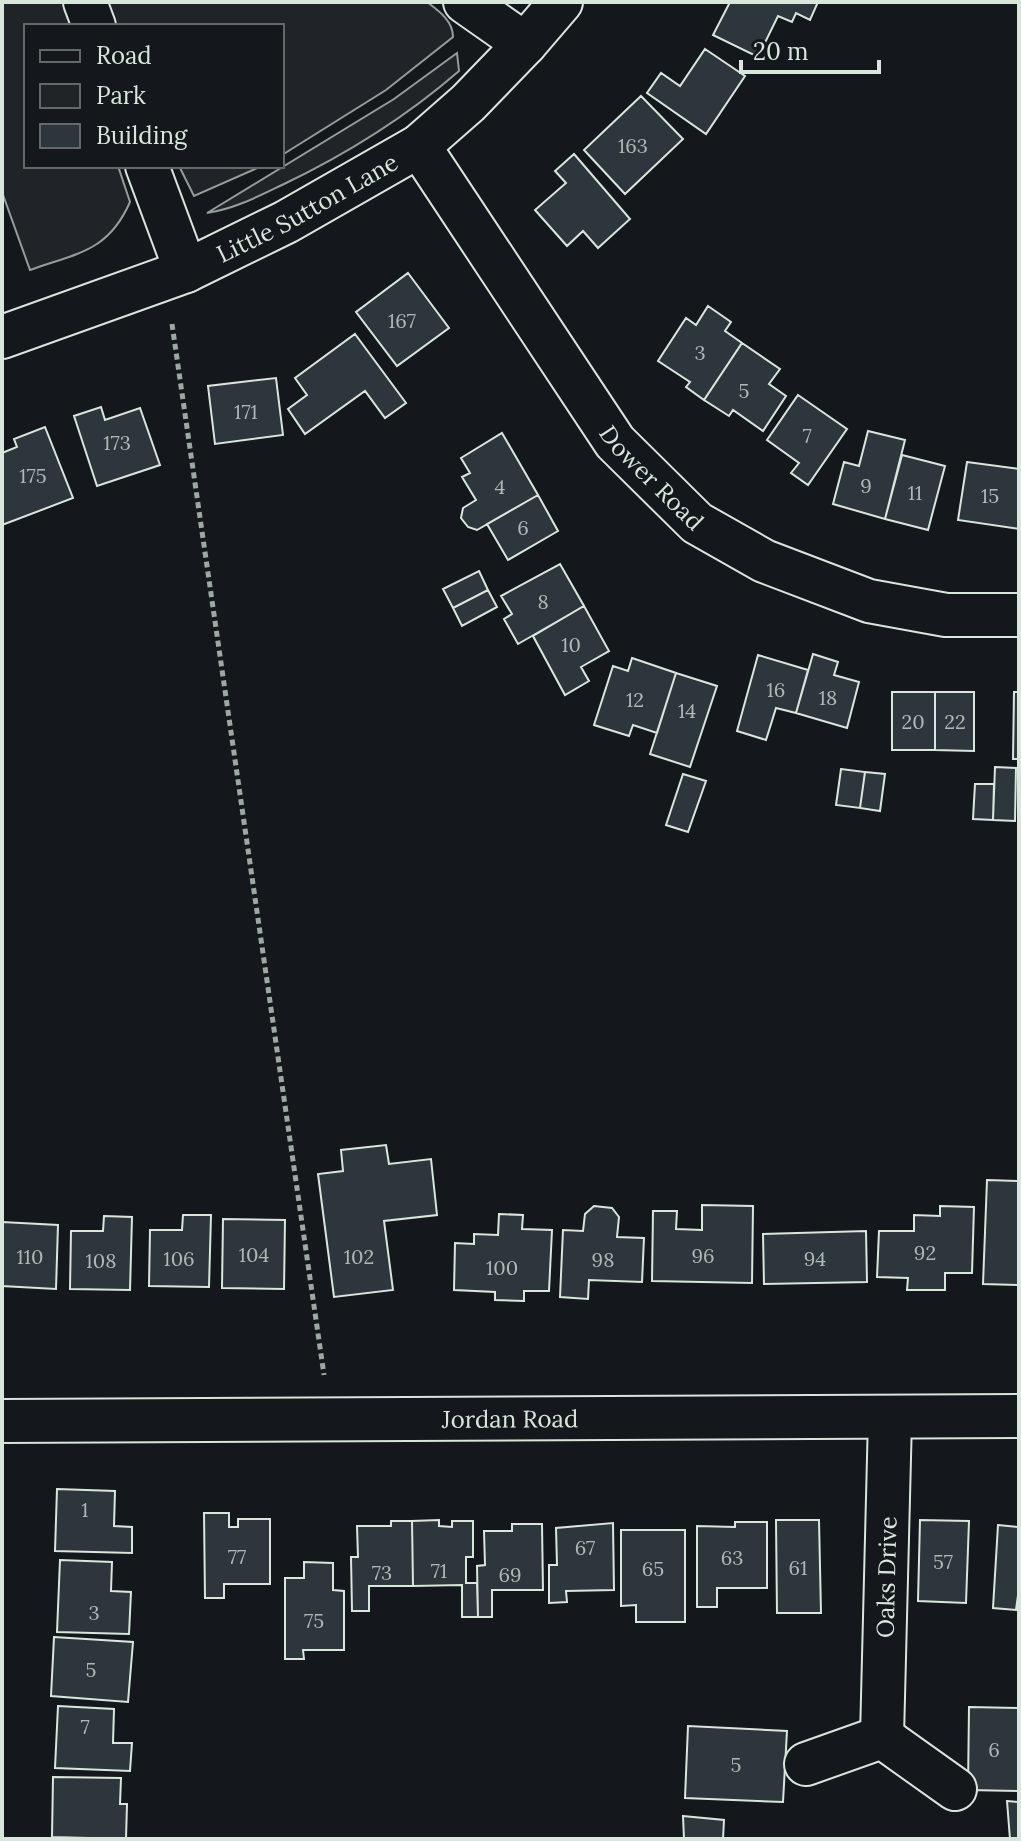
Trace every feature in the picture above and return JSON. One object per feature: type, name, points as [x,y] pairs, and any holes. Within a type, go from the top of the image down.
[{"type":"street","points":[[85,2],[93,24]]},
{"type":"street","points":[[465,2],[525,44]]},
{"type":"street","name":"Little Sutton Lane","points":[[2,337],[176,275],[286,222],[419,146],[468,103],[561,2]]},
{"type":"street","name":"Dower Road","points":[[419,146],[615,442],[697,523],[764,561],[869,601],[946,615],[1019,615]]},
{"type":"street","points":[[148,168],[176,275]]},
{"type":"street","name":"Jordan Road","points":[[2,1421],[1019,1416]]},
{"type":"street","name":"Oaks Drive","points":[[882,1737],[890,1418]]},
{"type":"street","points":[[806,1764],[882,1737],[955,1789]]},
{"type":"path","points":[[176,275],[330,1419]]},
{"type":"green space","points":[[2,2],[65,2],[71,24],[24,24],[24,168],[119,168],[130,202],[121,219],[101,241],[76,254],[30,270],[2,192]]},
{"type":"green space","points":[[104,2],[427,2],[448,21],[453,37],[386,90],[284,154],[284,24],[114,24]]},
{"type":"green space","points":[[457,53],[459,71],[374,134],[264,194],[236,206],[207,213],[284,168],[394,99]]},
{"type":"green space","points":[[180,168],[257,168],[194,196]]},
{"type":"building","points":[[730,2],[818,2],[810,20],[796,13],[792,22],[778,16],[758,57],[713,35]]},
{"type":"building","points":[[705,49],[745,76],[706,134],[647,93],[661,73],[680,86]]},
{"type":"building","points":[[641,96],[683,139],[625,194],[584,150]]},
{"type":"building","points":[[574,154],[630,219],[598,248],[583,231],[567,246],[535,210],[566,183],[555,171]]},
{"type":"building","points":[[408,273],[449,328],[397,366],[356,312]]},
{"type":"building","points":[[708,306],[731,322],[725,331],[742,343],[704,400],[686,387],[690,382],[658,361],[686,318],[696,325]]},
{"type":"building","points":[[355,334],[406,403],[385,418],[365,391],[305,434],[288,409],[307,395],[295,378]]},
{"type":"building","points":[[742,343],[780,369],[769,384],[786,396],[763,431],[733,410],[729,416],[704,400]]},
{"type":"building","points":[[276,378],[283,435],[215,444],[208,386]]},
{"type":"building","points":[[798,395],[847,429],[808,485],[791,473],[799,463],[767,440]]},
{"type":"building","points":[[101,407],[105,420],[140,408],[160,465],[97,486],[74,416]]},
{"type":"building","points":[[45,427],[73,498],[2,525],[2,453],[17,447],[14,439]]},
{"type":"building","points":[[868,431],[905,440],[885,519],[833,504],[844,462],[859,466]]},
{"type":"building","points":[[502,433],[538,495],[477,530],[468,527],[461,518],[463,508],[476,500],[462,477],[470,473],[461,458]]},
{"type":"building","points":[[902,455],[945,466],[928,530],[885,519]]},
{"type":"building","points":[[967,462],[1019,469],[1019,529],[958,520]]},
{"type":"building","points":[[538,495],[558,531],[508,560],[487,524]]},
{"type":"building","points":[[560,564],[584,606],[518,644],[504,619],[512,614],[501,596]]},
{"type":"building","points":[[479,571],[488,590],[453,608],[443,589]]},
{"type":"building","points":[[488,590],[497,607],[462,626],[453,608]]},
{"type":"building","points":[[584,606],[609,651],[581,667],[589,681],[565,695],[533,636]]},
{"type":"building","points":[[813,654],[838,662],[834,675],[859,682],[847,728],[796,713]]},
{"type":"building","points":[[758,655],[808,670],[796,713],[776,708],[766,740],[737,731]]},
{"type":"building","points":[[632,658],[676,673],[657,733],[633,725],[629,736],[594,725],[613,666],[628,671]]},
{"type":"building","points":[[676,673],[717,686],[690,767],[650,754]]},
{"type":"building","points":[[892,692],[935,692],[935,750],[892,750]]},
{"type":"building","points":[[935,692],[974,692],[974,751],[935,750]]},
{"type":"building","points":[[1014,692],[1019,692],[1019,759],[1013,759]]},
{"type":"building","points":[[995,767],[1016,768],[1015,821],[993,820]]},
{"type":"building","points":[[841,769],[865,772],[860,808],[836,805]]},
{"type":"building","points":[[865,772],[885,774],[880,811],[860,808]]},
{"type":"building","points":[[683,774],[706,781],[688,832],[666,825]]},
{"type":"building","points":[[975,784],[994,784],[993,820],[973,819]]},
{"type":"building","points":[[386,1145],[389,1164],[431,1159],[437,1215],[384,1221],[393,1290],[334,1297],[318,1174],[343,1171],[341,1150]]},
{"type":"building","points":[[987,1180],[1019,1181],[1019,1285],[983,1284]]},
{"type":"building","points":[[702,1205],[753,1206],[752,1283],[652,1281],[653,1211],[677,1211],[676,1229],[702,1230]]},
{"type":"building","points":[[594,1206],[612,1208],[619,1217],[617,1237],[644,1238],[642,1282],[589,1280],[588,1299],[560,1297],[563,1230],[583,1231],[585,1214]]},
{"type":"building","points":[[940,1206],[974,1207],[972,1273],[945,1273],[945,1290],[907,1290],[908,1278],[877,1277],[879,1231],[914,1231],[914,1215],[940,1216]]},
{"type":"building","points":[[499,1214],[523,1215],[522,1229],[552,1230],[549,1291],[524,1291],[524,1301],[495,1300],[495,1292],[454,1290],[455,1243],[474,1244],[474,1234],[498,1235]]},
{"type":"building","points":[[183,1215],[211,1215],[209,1287],[149,1286],[150,1230],[182,1230]]},
{"type":"building","points":[[104,1216],[132,1217],[130,1290],[70,1289],[71,1231],[103,1231]]},
{"type":"building","points":[[223,1219],[285,1220],[284,1289],[222,1288]]},
{"type":"building","points":[[2,1222],[58,1225],[56,1289],[2,1286]]},
{"type":"building","points":[[866,1231],[867,1282],[764,1284],[763,1234]]},
{"type":"building","points":[[57,1489],[115,1491],[114,1526],[132,1527],[132,1553],[55,1551]]},
{"type":"building","points":[[204,1513],[229,1513],[229,1527],[238,1527],[238,1519],[270,1519],[270,1584],[224,1584],[224,1598],[205,1598]]},
{"type":"building","points":[[439,1520],[439,1526],[452,1527],[452,1521],[473,1521],[473,1557],[466,1557],[466,1583],[477,1583],[478,1617],[462,1617],[462,1585],[413,1586],[412,1521]]},
{"type":"building","points":[[776,1520],[819,1520],[821,1613],[777,1613]]},
{"type":"building","points":[[920,1520],[969,1521],[966,1603],[918,1601]]},
{"type":"building","points":[[391,1521],[412,1521],[413,1586],[369,1586],[369,1611],[352,1611],[351,1557],[358,1557],[357,1526],[391,1526]]},
{"type":"building","points":[[735,1522],[767,1522],[767,1588],[717,1588],[717,1607],[697,1607],[697,1526],[735,1527]]},
{"type":"building","points":[[613,1523],[614,1590],[566,1591],[567,1602],[549,1603],[549,1565],[557,1565],[556,1528]]},
{"type":"building","points":[[512,1524],[542,1524],[543,1590],[492,1590],[492,1617],[478,1617],[477,1566],[485,1565],[484,1531],[512,1531]]},
{"type":"building","points":[[998,1525],[1019,1527],[1016,1610],[993,1608]]},
{"type":"building","points":[[621,1530],[685,1530],[685,1622],[636,1622],[636,1605],[621,1606]]},
{"type":"building","points":[[60,1560],[112,1562],[111,1591],[131,1592],[129,1634],[57,1632]]},
{"type":"building","points":[[304,1562],[333,1563],[333,1590],[344,1591],[344,1650],[303,1650],[304,1659],[285,1659],[285,1578],[304,1578]]},
{"type":"building","points":[[54,1637],[133,1642],[128,1702],[51,1696]]},
{"type":"building","points":[[58,1706],[114,1709],[113,1743],[132,1743],[130,1771],[55,1768]]},
{"type":"building","points":[[969,1707],[1019,1708],[1019,1791],[968,1790]]},
{"type":"building","points":[[688,1726],[787,1731],[783,1802],[685,1798]]},
{"type":"building","points":[[53,1777],[121,1778],[120,1804],[127,1804],[126,1839],[52,1837]]},
{"type":"building","points":[[1007,1801],[1019,1802],[1019,1839],[1010,1839]]},
{"type":"building","points":[[683,1816],[724,1820],[723,1839],[684,1839]]}]
